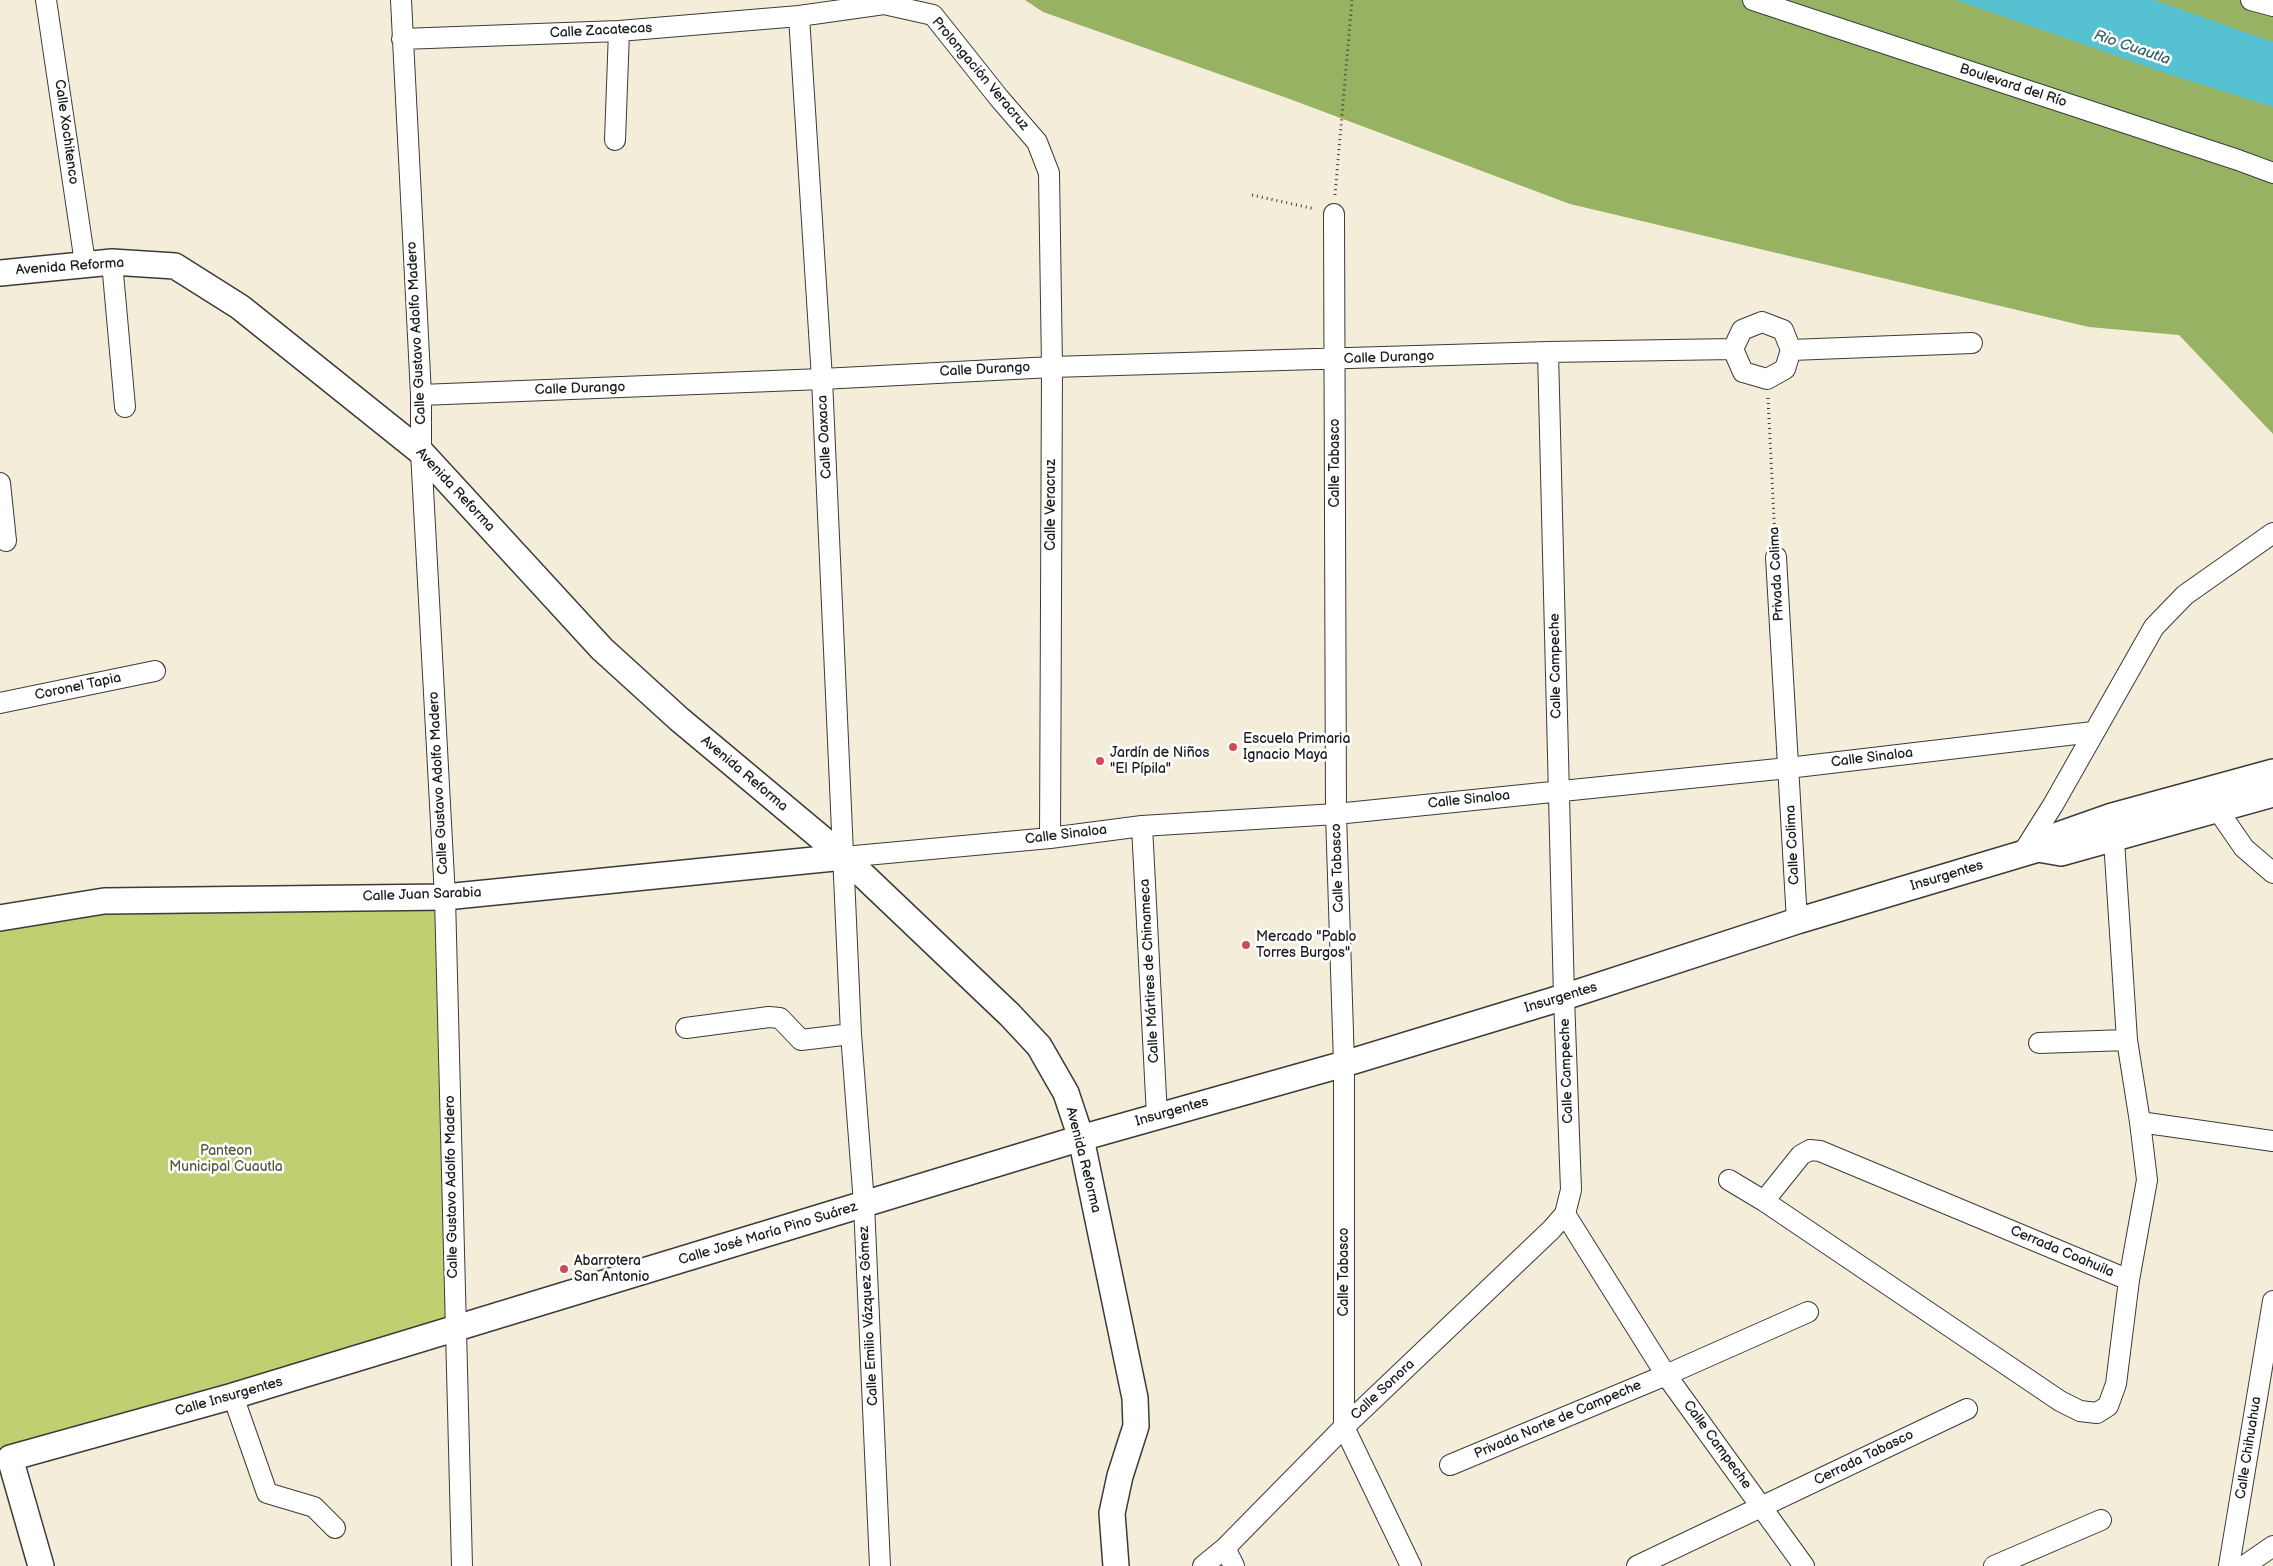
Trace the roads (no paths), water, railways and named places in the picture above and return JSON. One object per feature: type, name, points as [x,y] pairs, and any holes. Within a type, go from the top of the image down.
[{"type":"street","name":"Calle Xochitenco","points":[[46,0],[85,264]]},
{"type":"street","name":"Calle Gustavo Adolfo Madero","points":[[401,0],[421,395],[421,452],[445,897],[462,1566]]},
{"type":"street","name":"Boulevard del Río","points":[[1753,0],[2220,153],[2273,173]]},
{"type":"street","points":[[2251,0],[2273,6]]},
{"type":"street","name":"Prolongación Veracruz","points":[[799,16],[884,4],[933,15],[999,98],[1037,142],[1049,173]]},
{"type":"street","name":"Calle Zacatecas","points":[[402,39],[619,31],[799,16]]},
{"type":"street","name":"Calle Oaxaca","points":[[799,16],[822,379],[844,857]]},
{"type":"street","points":[[615,140],[619,31]]},
{"type":"street","name":"Calle Veracruz","points":[[1049,173],[1052,367],[1050,838]]},
{"type":"street","name":"Calle Tabasco","points":[[1334,214],[1336,814],[1344,1064],[1344,1426],[1411,1566]]},
{"type":"street","name":"Avenida Reforma","points":[[0,272],[112,262],[176,266],[240,307],[421,452],[602,649],[679,719],[844,857],[1010,1015],[1039,1046],[1066,1093],[1081,1138],[1135,1398],[1136,1426],[1120,1476],[1112,1513],[1116,1566]]},
{"type":"street","points":[[112,262],[125,407]]},
{"type":"street","points":[[1762,322],[1783,330],[1791,350],[1785,370],[1767,379],[1743,372],[1733,349],[1742,330],[1762,322]]},
{"type":"street","points":[[1791,350],[1972,343]]},
{"type":"street","name":"Calle Durango","points":[[421,395],[822,379],[1052,367],[1335,360],[1548,352],[1733,349]]},
{"type":"street","name":"Calle Campeche","points":[[1548,352],[1564,997],[1571,1190],[1565,1214],[1666,1375],[1804,1566]]},
{"type":"street","points":[[0,483],[6,541]]},
{"type":"street","points":[[2030,852],[2093,732],[2154,627],[2185,595],[2273,533]]},
{"type":"street","name":"Privada Colima","points":[[1776,557],[1788,768]]},
{"type":"street","name":"Coronel Tapia","points":[[0,703],[155,671]]},
{"type":"street","name":"Calle Sinaloa","points":[[844,857],[1050,838],[1142,826],[1336,814],[1788,768],[2093,732]]},
{"type":"street","name":"Calle Colima","points":[[1788,768],[1797,921]]},
{"type":"street","name":"Insurgentes","points":[[2113,827],[2273,772]]},
{"type":"street","name":"Insurgentes","points":[[1081,1138],[1344,1064],[1564,997],[1797,921],[2030,852],[2058,835],[2217,808],[2273,794]]},
{"type":"street","points":[[2217,808],[2244,848],[2273,873]]},
{"type":"street","name":"Calle Mártires de Chinameca","points":[[1142,826],[1158,1116]]},
{"type":"street","points":[[2113,827],[2127,1040],[2147,1180],[2129,1280]]},
{"type":"street","name":"Calle Juan Sarabia","points":[[0,918],[104,901],[445,897],[844,857]]},
{"type":"street","name":"Calle Emilio Vázquez Gómez","points":[[844,857],[851,1034],[864,1204],[880,1566]]},
{"type":"street","points":[[686,1028],[769,1017],[780,1018],[801,1040],[851,1034]]},
{"type":"street","points":[[2039,1043],[2127,1040]]},
{"type":"street","points":[[2140,1122],[2273,1141]]},
{"type":"street","name":"Calle José María Pino Suárez","points":[[456,1330],[1081,1138]]},
{"type":"street","name":"Cerrada Coahuila","points":[[1729,1180],[1764,1201],[2060,1401],[2080,1411],[2097,1413],[2108,1406],[2116,1384],[2129,1280],[1820,1151],[1810,1150],[1801,1155],[1764,1201]]},
{"type":"street","name":"Calle Sonora","points":[[1202,1566],[1225,1548],[1344,1426],[1551,1230],[1565,1214]]},
{"type":"street","name":"Calle Chihuahua","points":[[2229,1566],[2273,1301]]},
{"type":"street","name":"Privada Norte de Campeche","points":[[1450,1465],[1666,1375],[1808,1312]]},
{"type":"street","name":"Calle Insurgentes","points":[[5,1459],[234,1396],[456,1330]]},
{"type":"street","points":[[234,1396],[267,1493],[314,1507],[335,1528]]},
{"type":"street","name":"Cerrada Tabasco","points":[[1637,1566],[1967,1409]]},
{"type":"street","points":[[5,1459],[40,1566]]},
{"type":"street","points":[[1994,1566],[2101,1520]]},
{"type":"street","points":[[1225,1548],[1234,1566]]},
{"type":"street","points":[[2244,1566],[2271,1549]]},
{"type":"water","name":"Rio Cuautla","points":[[1956,0],[2154,0],[2273,42],[2273,107],[2168,74]]},
{"type":"place","name":"Escuela Primaria Ignacio Maya","points":[[1233,747]]},
{"type":"place","name":"Jardín de Niños \"El Pípila\"","points":[[1100,761]]},
{"type":"place","name":"Mercado \"Pablo Torres Burgos\"","points":[[1246,945]]},
{"type":"place","name":"Abarrotera San Antonio","points":[[564,1269]]},
{"type":"park label","name":"Panteon Municipal Cuautla","points":[[226,1160]]}]
